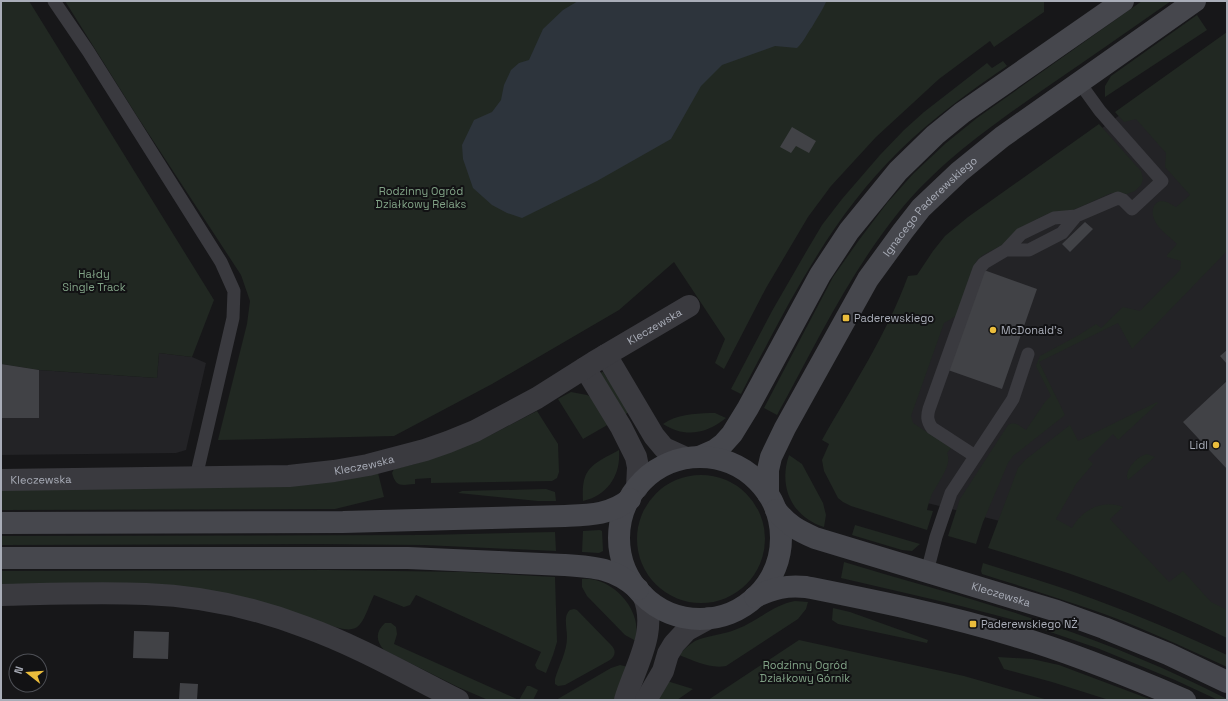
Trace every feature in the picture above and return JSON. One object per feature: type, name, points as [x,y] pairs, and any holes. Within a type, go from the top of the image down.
[{"type":"main road","points":[[1,523],[343,522],[557,517],[600,514],[622,506],[654,472],[669,463],[715,450],[732,434],[748,408],[820,275],[849,231],[898,171],[935,134],[962,113],[1123,1]]},
{"type":"main road","name":"Ignacego Paderewskiego","points":[[772,502],[768,470],[775,447],[860,293],[876,268],[922,208],[959,172],[1002,137],[1195,1]]},
{"type":"main road","name":"Kleczewska","points":[[692,457],[715,458],[731,463],[740,468],[758,481],[787,523],[799,531],[858,551],[1057,611],[1168,654],[1227,682]]},
{"type":"main road","points":[[633,493],[624,511],[619,538],[624,565],[640,592]]},
{"type":"main road","points":[[754,598],[771,576],[777,564],[780,550],[780,523],[772,502]]},
{"type":"main road","points":[[1,558],[401,558],[587,566],[612,572],[627,580],[654,604],[680,616],[694,618],[709,618],[733,611],[754,598],[781,587],[806,587],[973,624],[1014,636],[1091,662],[1184,700]]},
{"type":"street","name":"Kleczewska","points":[[1,480],[289,476],[334,471],[368,465],[425,450],[475,431],[537,398],[689,306]]},
{"type":"street","points":[[606,355],[664,448],[692,457]]},
{"type":"street","points":[[585,368],[621,427],[636,457],[638,467],[633,493]]},
{"type":"street","points":[[625,700],[647,638],[649,612],[640,592]]},
{"type":"street","points":[[1,595],[114,593],[147,594],[181,597],[230,605],[277,618],[327,635],[458,700]]},
{"type":"street","points":[[646,700],[663,671],[668,654],[674,644],[687,630],[709,618]]},
{"type":"lane","points":[[54,1],[88,51],[221,262],[234,291],[233,318],[196,477]]},
{"type":"lane","points":[[975,456],[932,428],[929,424],[927,416],[979,269],[984,263],[1006,250],[1021,234],[1054,218],[1076,216],[1118,198],[1123,200],[1132,209],[1162,181],[1100,111],[1079,82]]},
{"type":"lane","points":[[1006,250],[1029,250],[1062,233],[1076,216]]},
{"type":"lane","points":[[927,572],[936,537],[951,493],[1013,398],[1028,354]]},
{"type":"shaded area","points":[[578,1],[826,2],[804,40],[797,48],[775,46],[722,65],[701,86],[671,139],[597,181],[522,218],[507,213],[492,205],[473,188],[463,159],[462,145],[474,120],[492,112],[501,100],[504,85],[511,70],[519,63],[529,60],[543,29],[563,10]]},
{"type":"shaded area","points":[[1135,104],[1227,212],[1227,623],[1032,529],[903,497],[903,314],[961,231]]},
{"type":"shaded area","points":[[159,353],[192,357],[206,363],[186,450],[176,453],[1,455],[1,364],[39,370],[157,378]]},
{"type":"green space","name":"Hałdy Single Track","points":[[1,1],[29,1],[214,300],[192,357],[159,353],[157,378],[39,370],[1,364]]},
{"type":"green space","name":"Rodzinny Ogród Działkowy Relaks","points":[[65,1],[1044,1],[1044,12],[994,47],[990,41],[939,79],[876,137],[831,186],[808,217],[766,288],[724,369],[715,363],[725,339],[674,262],[619,310],[492,384],[394,436],[218,440],[247,324],[250,301],[241,275],[137,116]]},
{"type":"green space","points":[[1142,1],[1171,1],[987,130],[949,160],[914,194],[880,236],[848,286],[777,415],[764,408],[833,277],[887,203],[913,174],[946,143],[977,118]]},
{"type":"green space","points":[[1197,15],[1207,30],[1105,97],[1105,86],[1111,76]]},
{"type":"green space","points":[[1227,32],[1227,251],[1132,349],[1118,323],[1039,362],[1065,415],[1013,456],[1008,463],[983,522],[976,544],[948,536],[960,499],[1008,425],[1015,424],[1026,430],[1045,402],[1051,396],[1036,366],[1040,356],[1096,324],[1101,328],[1123,307],[1140,311],[1180,270],[1181,261],[1167,257],[1167,255],[1177,244],[1158,226],[1153,216],[1153,210],[1154,205],[1161,201],[1176,207],[1190,195],[1165,167],[1166,153],[1136,119],[1124,122],[1115,112]]},
{"type":"green space","points":[[1003,61],[1007,66],[938,116],[900,150],[875,177],[830,235],[792,297],[741,394],[731,389],[772,311],[806,252],[822,225],[842,199],[880,155],[924,112],[987,63],[992,68]]},
{"type":"green space","points":[[1099,124],[1141,171],[1143,179],[1141,185],[1135,191],[1127,194],[1111,193],[1071,211],[1059,211],[1047,214],[1021,227],[1004,244],[983,255],[977,260],[956,316],[944,323],[911,416],[913,423],[951,448],[947,453],[948,463],[946,468],[928,504],[927,510],[933,511],[927,530],[851,506],[843,502],[838,498],[824,471],[822,460],[829,444],[822,440],[890,319],[908,276],[917,275],[945,236],[968,217]]},
{"type":"green space","points":[[602,372],[630,412],[623,415],[600,374]]},
{"type":"green space","points":[[571,392],[591,397],[609,424],[583,439],[558,399]]},
{"type":"green space","points":[[1157,402],[1158,403],[1118,440],[1113,434],[1088,459],[1093,464],[1076,484],[1056,519],[1072,528],[1087,511],[1100,505],[1108,504],[1123,507],[1110,519],[1169,582],[1183,571],[1211,602],[1227,610],[1227,638],[1139,599],[1079,577],[988,548],[1018,468],[1025,460],[1070,425],[1078,441]]},
{"type":"green space","points":[[537,411],[558,444],[559,472],[557,478],[552,481],[431,483],[431,478],[415,479],[415,484],[403,485],[395,481],[392,473],[394,469],[415,464],[483,439]]},
{"type":"green space","points":[[715,413],[726,418],[711,428],[703,431],[679,431],[663,424],[680,416]]},
{"type":"green space","points":[[619,450],[618,468],[611,483],[599,494],[583,501],[584,481],[590,468]]},
{"type":"green space","points":[[1147,454],[1155,457],[1128,480],[1127,473],[1131,466],[1140,457]]},
{"type":"green space","points":[[789,455],[802,464],[823,503],[826,515],[824,527],[803,516],[790,499],[785,478]]},
{"type":"green space","points":[[378,473],[384,497],[335,509],[1,510],[1,490]]},
{"type":"green space","points":[[695,475],[707,475],[720,478],[737,486],[750,498],[762,520],[765,539],[764,551],[760,563],[754,575],[742,588],[720,600],[707,603],[695,603],[682,600],[665,592],[652,580],[640,558],[637,545],[637,533],[640,520],[648,503],[660,490],[682,478]]},
{"type":"green space","points":[[546,489],[555,492],[556,501],[538,501],[458,493],[462,491]]},
{"type":"green space","points":[[855,525],[920,544],[912,551],[902,550],[852,535]]},
{"type":"green space","points":[[583,531],[602,531],[603,551],[599,553],[582,552]]},
{"type":"green space","points":[[555,532],[556,551],[424,545],[1,545],[1,536],[427,535]]},
{"type":"green space","points":[[844,562],[1000,608],[1073,633],[1162,668],[1206,688],[1227,700],[1218,700],[1175,680],[1097,648],[1018,621],[841,578]]},
{"type":"green space","points":[[983,563],[1082,595],[1195,640],[1227,655],[1227,667],[1105,614],[982,574],[981,571]]},
{"type":"green space","points":[[327,570],[465,572],[555,577],[557,642],[546,673],[537,669],[535,665],[541,652],[416,595],[410,605],[404,607],[374,595],[366,615],[358,626],[353,629],[346,629],[324,623],[1,585],[1,571]]},
{"type":"green space","points":[[582,579],[590,579],[606,584],[614,589],[626,601],[631,608],[635,619],[636,641],[625,635],[587,596],[582,587]]},
{"type":"green space","points":[[795,601],[808,602],[806,609],[798,619],[726,666],[720,667],[708,665],[679,655],[695,641],[705,637],[727,633],[745,626],[780,606]]},
{"type":"green space","points":[[833,608],[850,612],[928,640],[927,643],[838,624],[832,620]]},
{"type":"green space","points":[[570,610],[577,610],[611,645],[614,649],[614,654],[610,660],[565,685],[558,686],[555,684],[555,679],[567,643],[567,615]]},
{"type":"green space","points":[[385,623],[391,623],[396,627],[397,634],[394,644],[519,700],[488,700],[458,687],[384,650],[379,643],[378,633]]},
{"type":"green space","name":"Rodzinny Ogród Działkowy Górnik","points":[[799,640],[964,676],[1048,700],[708,700]]},
{"type":"green space","points":[[998,657],[1032,659],[1059,665],[1152,700],[1109,700],[1004,669]]},
{"type":"green space","points":[[620,665],[628,667],[614,700],[556,700],[611,668]]},
{"type":"green space","points":[[667,681],[693,689],[677,700],[658,700]]},
{"type":"green space","points":[[527,686],[538,690],[533,700],[519,700]]},
{"type":"building","points":[[792,127],[816,141],[809,153],[796,146],[791,153],[780,147]]},
{"type":"building","points":[[1085,222],[1093,229],[1070,252],[1062,244]]},
{"type":"building","name":"McDonald's","points":[[984,270],[1037,289],[1002,389],[948,370]]},
{"type":"building","points":[[1227,350],[1227,364],[1220,356]]},
{"type":"building","points":[[1,364],[39,370],[39,418],[1,418]]},
{"type":"building","name":"Lidl","points":[[1227,381],[1227,469],[1183,422]]},
{"type":"building","points":[[134,631],[169,632],[168,659],[133,658]]},
{"type":"building","points":[[180,683],[198,684],[197,700],[179,700]]},
{"type":"place","name":"Paderewskiego","points":[[846,318]]},
{"type":"place","name":"McDonald's","points":[[993,330]]},
{"type":"place","name":"Lidl","points":[[1216,445]]},
{"type":"place","name":"Paderewskiego NŻ","points":[[973,624]]}]
